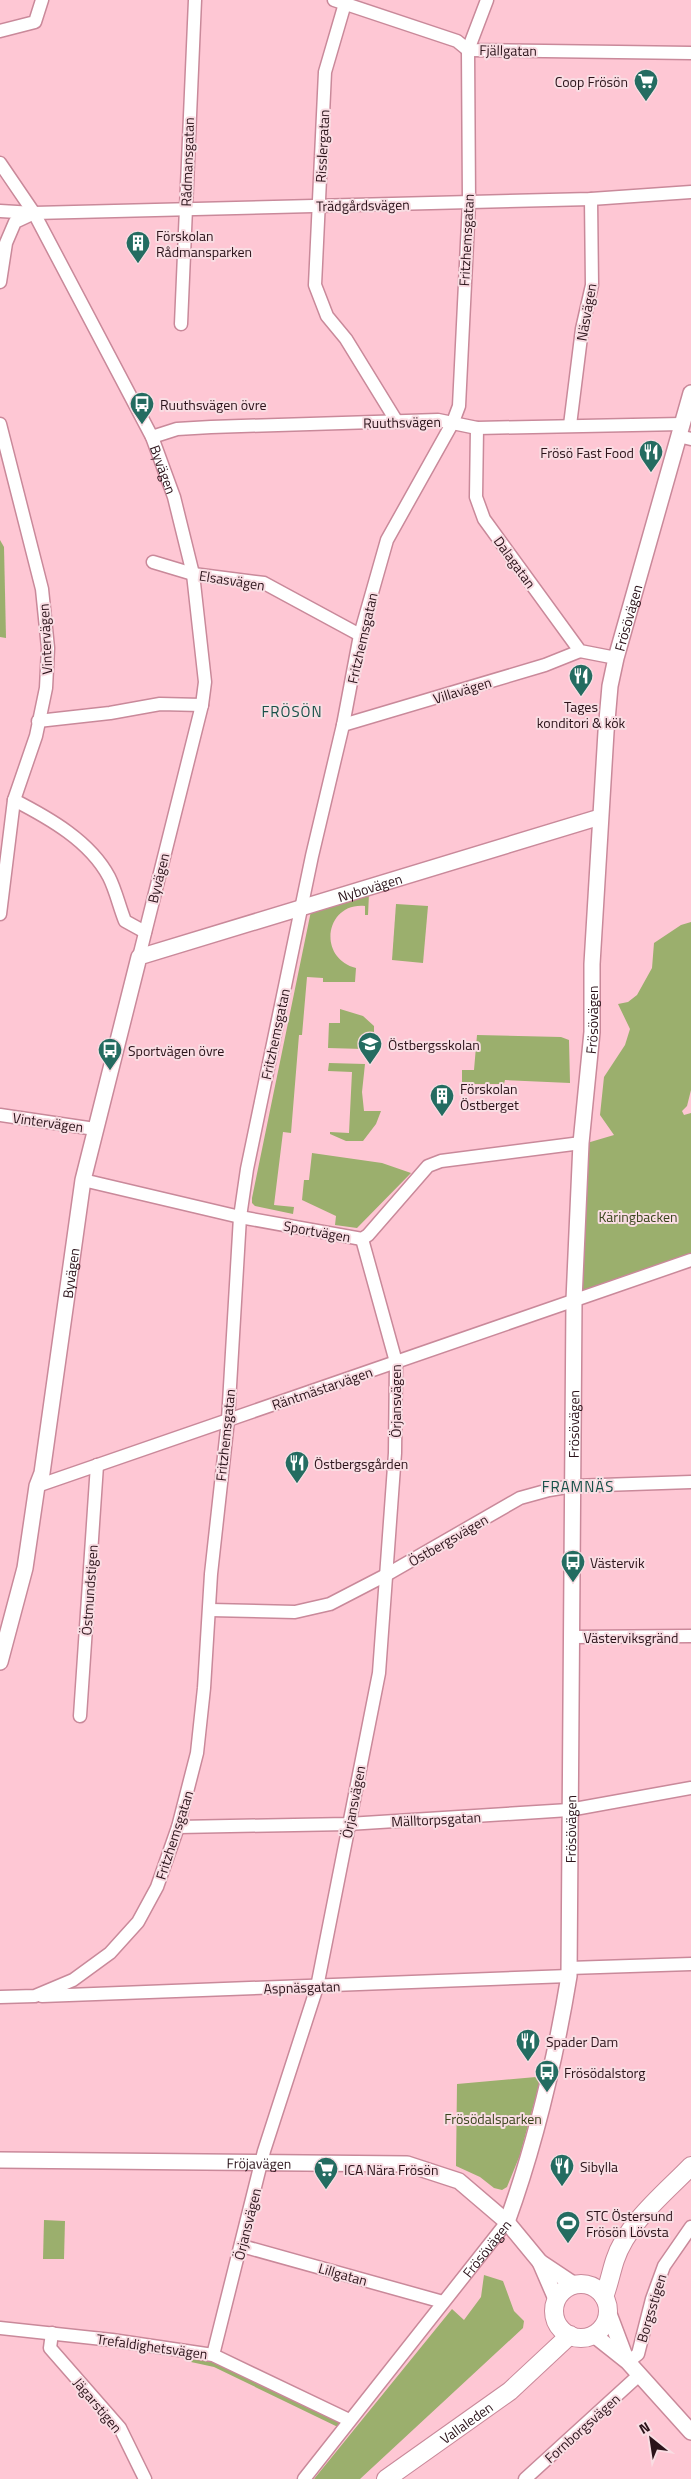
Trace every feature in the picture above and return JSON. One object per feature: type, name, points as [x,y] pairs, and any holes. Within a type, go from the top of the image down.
[{"type":"main road","points":[[615,2260],[595,2276],[562,2291],[556,2300],[553,2315],[564,2331],[582,2338],[594,2335],[606,2322],[608,2314],[604,2297],[615,2260],[626,2238],[691,2166]]},
{"type":"main road","points":[[576,2284],[593,2286],[604,2297]]},
{"type":"main road","name":"Vallaleden","points":[[386,2479],[510,2391],[542,2362],[564,2331]]},
{"type":"street","points":[[0,31],[35,22],[42,0]]},
{"type":"street","name":"Rådmansgatan","points":[[181,324],[195,0]]},
{"type":"street","name":"Fritzhemsgatan","points":[[0,1997],[35,1996],[73,1980],[110,1953],[138,1922],[157,1887],[178,1827],[197,1753],[210,1610],[211,1574],[228,1420],[240,1217],[251,1150],[343,725],[360,635],[387,540],[453,422],[459,406],[469,202],[468,50],[487,0]]},
{"type":"street","name":"Fjällgatan","points":[[342,1],[458,41],[468,50],[691,54]]},
{"type":"street","name":"Risslergatan","points":[[342,1],[325,72],[315,286],[327,316],[346,339],[397,422]]},
{"type":"street","name":"Byvägen","points":[[0,163],[34,214],[152,438],[174,497],[193,574],[205,682],[202,705],[83,1180],[42,1474],[38,1486],[25,1568],[4,1635],[0,1662]]},
{"type":"street","name":"Trädgårdsvägen","points":[[0,211],[34,214],[591,199],[691,192]]},
{"type":"street","name":"Näsvägen","points":[[570,424],[582,329],[592,285],[591,199]]},
{"type":"street","points":[[0,282],[6,243],[15,222],[34,214]]},
{"type":"street","name":"Frösövägen","points":[[304,2479],[507,2222],[531,2154],[546,2097],[569,1972],[574,1300],[581,1143],[592,1032],[592,964],[607,712],[616,658],[684,433],[691,393]]},
{"type":"street","name":"Ruuthsvägen","points":[[152,438],[178,429],[438,420],[477,428],[570,424],[684,433]]},
{"type":"street","name":"Vintervägen","points":[[0,424],[42,589],[48,648],[46,688],[36,736],[14,800],[0,914]]},
{"type":"street","name":"Dalagatan","points":[[477,428],[476,497],[484,519],[580,651]]},
{"type":"street","name":"Elsasvägen","points":[[153,562],[193,574],[264,583],[360,635]]},
{"type":"street","points":[[580,651],[616,658]]},
{"type":"street","name":"Villavägen","points":[[343,725],[545,665],[580,651]]},
{"type":"street","points":[[38,721],[110,713],[160,704],[202,705]]},
{"type":"street","points":[[14,800],[49,818],[100,863],[109,877],[125,921],[145,932]]},
{"type":"street","name":"Nybovägen","points":[[139,957],[600,817]]},
{"type":"street","name":"Vintervägen","points":[[0,1115],[96,1129]]},
{"type":"street","name":"Sportvägen","points":[[83,1180],[240,1217],[362,1240],[428,1166],[447,1160],[581,1143]]},
{"type":"street","name":"Örjansvägen","points":[[214,2355],[262,2163],[317,1987],[379,1673],[394,1453],[396,1362],[362,1240]]},
{"type":"street","name":"Räntmästarvägen","points":[[38,1486],[691,1260]]},
{"type":"street","name":"Östmundstigen","points":[[80,1716],[97,1465]]},
{"type":"street","name":"Östbergsvägen","points":[[210,1610],[294,1612],[330,1604],[386,1575],[520,1498],[572,1486],[691,1482]]},
{"type":"street","name":"Västerviksgränd","points":[[572,1637],[691,1636]]},
{"type":"street","name":"Mälltorpsgatan","points":[[178,1827],[348,1824],[569,1810],[691,1788]]},
{"type":"street","name":"Aspnäsgatan","points":[[35,1996],[317,1987],[691,1964]]},
{"type":"street","name":"Fröjavägen","points":[[0,2160],[407,2164],[459,2181],[507,2222],[540,2262],[556,2300]]},
{"type":"street","name":"Borgsstigen","points":[[628,2362],[638,2354],[652,2299],[664,2266],[691,2227]]},
{"type":"street","name":"Lillgatan","points":[[242,2246],[443,2302]]},
{"type":"street","name":"Fröjavägen","points":[[540,2262],[576,2284]]},
{"type":"street","points":[[608,2314],[628,2362],[638,2376],[691,2432]]},
{"type":"street","name":"Trefaldighetsvägen","points":[[0,2328],[214,2355],[349,2420]]},
{"type":"street","name":"Jägarstigen","points":[[52,2334],[50,2348],[120,2428],[145,2479]]},
{"type":"street","points":[[594,2335],[628,2362]]},
{"type":"street","name":"Fornborgsvägen","points":[[525,2479],[638,2376]]},
{"type":"green space","points":[[0,540],[4,547],[6,638],[0,637]]},
{"type":"green space","points":[[369,894],[368,915],[365,915],[365,906],[352,907],[342,912],[334,921],[331,931],[331,942],[335,953],[343,962],[356,968],[355,982],[323,982],[323,978],[307,977],[302,1035],[299,1035],[291,1133],[283,1132],[274,1205],[294,1207],[293,1214],[255,1206],[252,1203],[252,1198],[311,911]]},
{"type":"green space","points":[[396,904],[428,906],[423,963],[392,960]]},
{"type":"green space","name":"Käringbacken","points":[[691,922],[691,1090],[687,1106],[682,1111],[684,1115],[691,1113],[691,1256],[580,1295],[587,1143],[614,1135],[600,1115],[604,1077],[625,1045],[630,1029],[618,1004],[628,1002],[637,995],[652,968],[654,943],[681,925]]},
{"type":"green space","points":[[340,1009],[363,1016],[374,1026],[374,1036],[363,1049],[328,1048],[329,1023],[340,1023]]},
{"type":"green space","points":[[477,1035],[561,1037],[569,1040],[570,1083],[505,1080],[504,1084],[462,1084],[462,1070],[474,1070]]},
{"type":"green space","points":[[329,1063],[365,1064],[362,1092],[364,1111],[381,1111],[376,1124],[363,1141],[346,1141],[330,1134],[330,1132],[349,1133],[352,1072],[328,1071]]},
{"type":"green space","points":[[312,1153],[382,1163],[411,1173],[357,1228],[335,1225],[336,1216],[302,1200],[304,1180],[309,1180]]},
{"type":"green space","name":"Frösödalsparken","points":[[536,2077],[540,2081],[539,2085],[520,2155],[507,2187],[502,2190],[494,2188],[480,2177],[456,2166],[457,2084]]},
{"type":"green space","points":[[44,2220],[65,2221],[64,2259],[43,2259]]},
{"type":"green space","points":[[484,2275],[503,2281],[514,2311],[524,2321],[523,2328],[360,2479],[314,2479],[452,2309],[464,2320],[481,2297]]},
{"type":"green space","points":[[193,2353],[349,2420],[342,2429],[214,2367],[191,2362]]},
{"type":"place","name":"Coop Frösön","points":[[646,102]]},
{"type":"place","name":"Förskolan Rådmansparken","points":[[138,264]]},
{"type":"place","name":"Ruuthsvägen övre","points":[[142,425]]},
{"type":"place","name":"Frösö Fast Food","points":[[651,473]]},
{"type":"place","name":"Tages konditori & kök","points":[[581,697]]},
{"type":"place","name":"Östbergsskolan","points":[[370,1065]]},
{"type":"place","name":"Sportvägen övre","points":[[110,1071]]},
{"type":"place","name":"Förskolan Östberget","points":[[442,1117]]},
{"type":"place","name":"Östbergsgården","points":[[297,1484]]},
{"type":"place","name":"Västervik","points":[[573,1583]]},
{"type":"place","name":"Spader Dam","points":[[528,2062]]},
{"type":"place","name":"Frösödalstorg","points":[[547,2093]]},
{"type":"place","name":"Sibylla","points":[[562,2187]]},
{"type":"place","name":"ICA Nära Frösön","points":[[326,2190]]},
{"type":"place","name":"STC Östersund Frösön Lövsta","points":[[568,2244]]},
{"type":"district","name":"FRÖSÖN","points":[[292,711]]},
{"type":"district","name":"FRAMNÄS","points":[[578,1486]]}]
